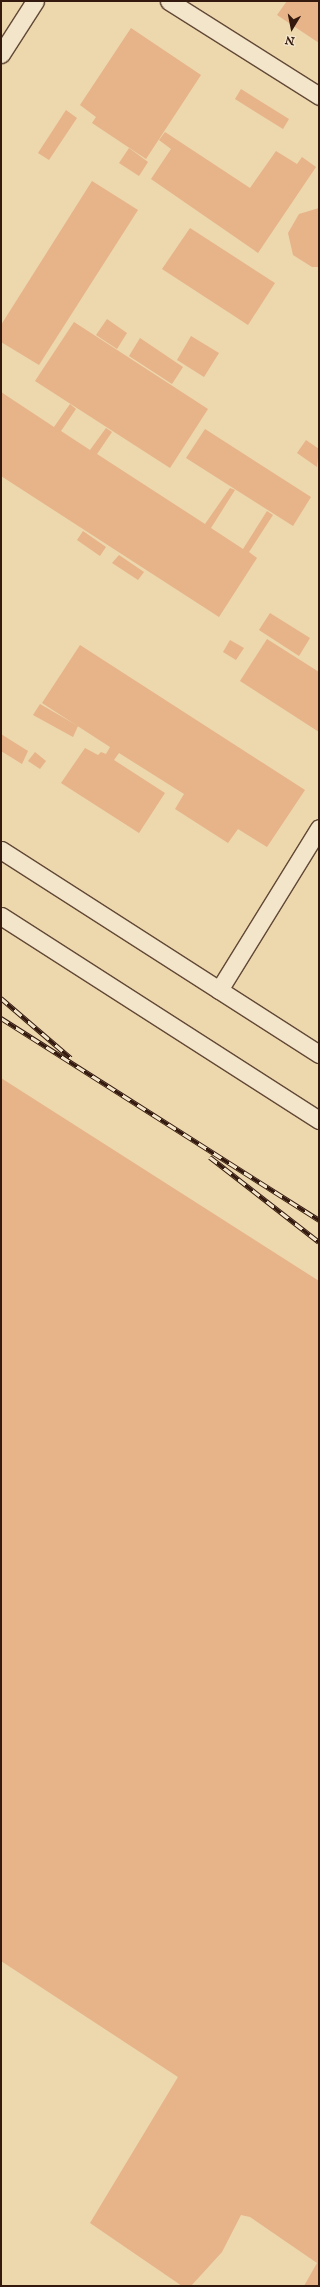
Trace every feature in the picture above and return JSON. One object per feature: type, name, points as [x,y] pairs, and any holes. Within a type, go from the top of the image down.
[{"type":"lane","points":[[1,54],[35,1]]},
{"type":"lane","points":[[169,1],[319,96]]},
{"type":"lane","points":[[219,990],[319,828]]},
{"type":"lane","points":[[1,850],[319,1054]]},
{"type":"lane","points":[[1,916],[319,1120]]},
{"type":"building","points":[[287,1],[319,1],[319,43],[277,15]]},
{"type":"building","points":[[131,28],[201,75],[146,159],[92,123],[96,117],[80,105]]},
{"type":"building","points":[[241,89],[289,119],[283,129],[235,99]]},
{"type":"building","points":[[66,110],[77,118],[49,160],[38,153]]},
{"type":"building","points":[[165,132],[250,188],[276,151],[297,164],[302,157],[316,167],[258,253],[151,179],[171,149],[159,140]]},
{"type":"building","points":[[129,148],[148,162],[139,176],[119,163]]},
{"type":"building","points":[[92,181],[138,210],[39,365],[1,342],[1,325]]},
{"type":"building","points":[[319,208],[319,267],[312,267],[293,255],[288,233],[299,214]]},
{"type":"building","points":[[190,228],[275,283],[248,325],[162,269]]},
{"type":"building","points":[[107,319],[127,333],[117,349],[96,335]]},
{"type":"building","points":[[74,322],[208,409],[170,468],[35,381]]},
{"type":"building","points":[[191,336],[219,353],[204,377],[177,360]]},
{"type":"building","points":[[140,338],[183,367],[172,384],[129,356]]},
{"type":"building","points":[[1,392],[54,427],[70,404],[76,409],[61,431],[90,450],[106,428],[112,432],[97,454],[205,524],[230,488],[235,490],[211,528],[243,549],[267,511],[273,515],[249,552],[257,558],[219,617],[1,476]]},
{"type":"building","points":[[205,429],[311,497],[293,526],[186,458]]},
{"type":"building","points":[[306,440],[319,449],[317,467],[297,453]]},
{"type":"building","points":[[83,531],[106,547],[100,556],[77,540]]},
{"type":"building","points":[[119,555],[144,572],[138,580],[112,563]]},
{"type":"building","points":[[270,613],[310,638],[299,656],[259,630]]},
{"type":"building","points":[[267,639],[319,672],[319,732],[240,681]]},
{"type":"building","points":[[230,640],[244,648],[236,660],[223,652]]},
{"type":"building","points":[[80,645],[305,790],[267,847],[238,829],[228,843],[175,809],[184,794],[119,753],[114,760],[165,793],[139,833],[61,783],[85,748],[98,755],[101,752],[106,754],[110,747],[42,703]]},
{"type":"building","points":[[40,704],[78,726],[73,737],[33,715]]},
{"type":"building","points":[[1,734],[28,751],[22,764],[1,751]]},
{"type":"building","points":[[35,752],[46,761],[40,769],[28,761]]},
{"type":"building","points":[[1,1078],[319,1281],[319,2286],[304,2286],[317,2263],[250,2217],[241,2215],[222,2252],[191,2286],[182,2286],[90,2223],[178,2077],[1,1961]]},
{"type":"railway","points":[[1,998],[71,1058]]},
{"type":"railway","points":[[1,1018],[319,1220]]},
{"type":"railway","points":[[210,1157],[319,1242]]}]
